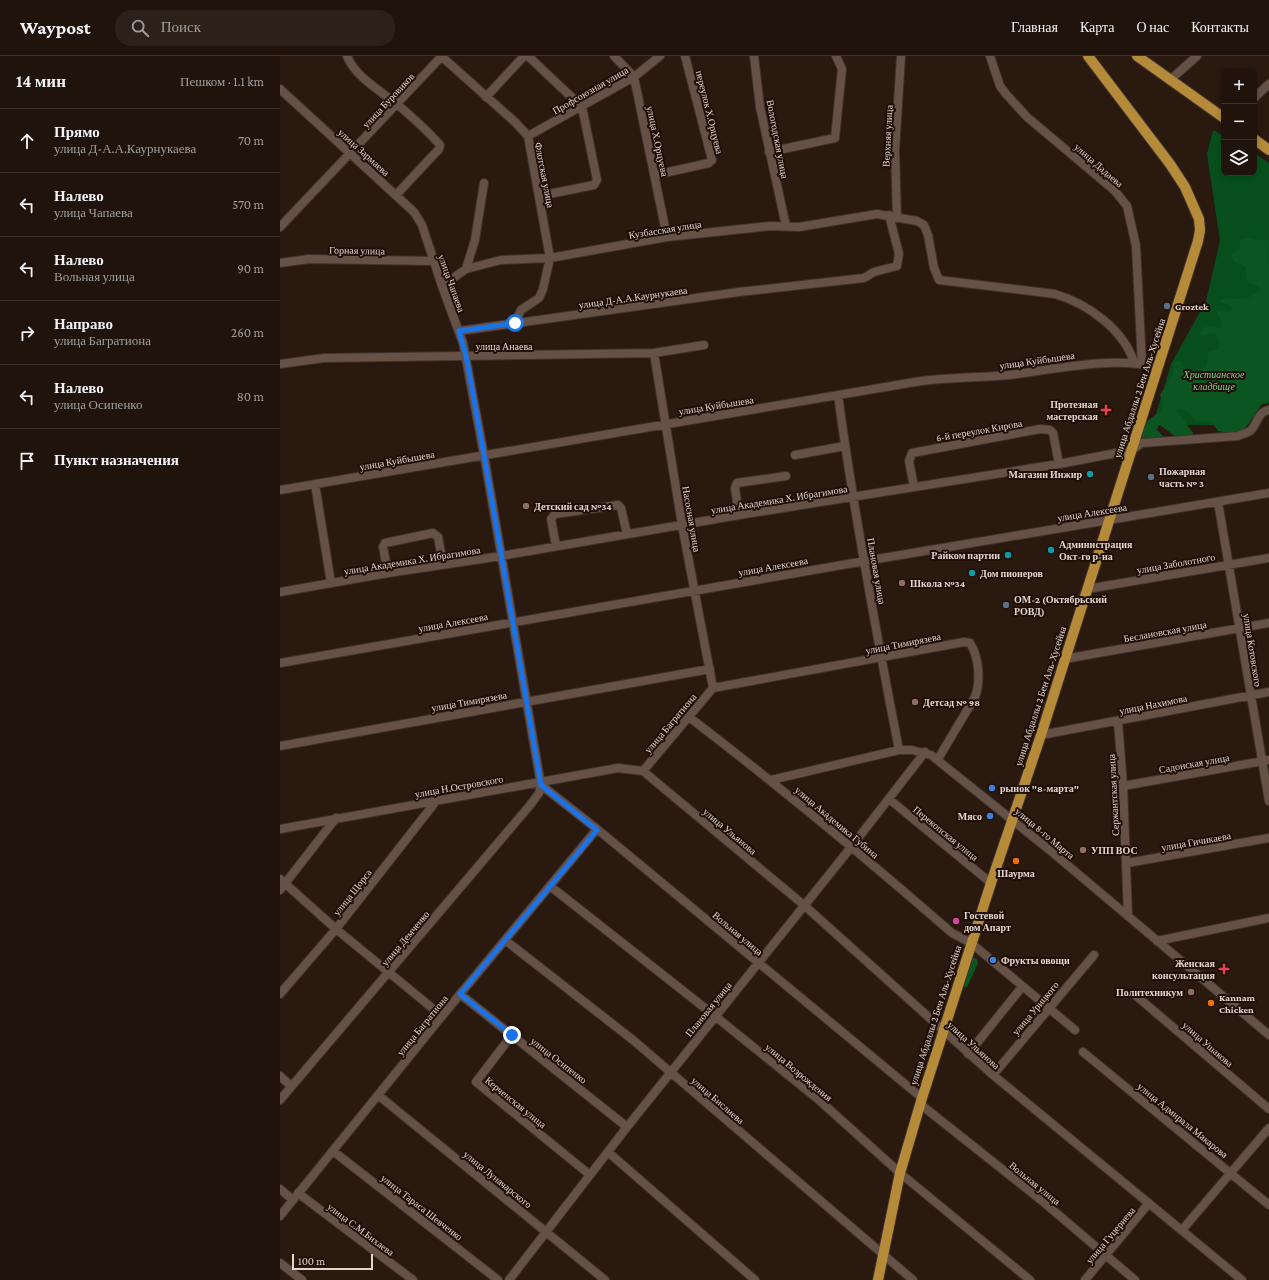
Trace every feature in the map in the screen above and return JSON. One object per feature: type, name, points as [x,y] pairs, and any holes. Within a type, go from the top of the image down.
[{"type":"main road","name":"улица Абдаллы 2 Бен Аль-Хусейна","points":[[878,1280],[900,1173],[921,1101],[971,942],[1040,735],[1196,251],[1200,230],[1198,219],[1190,198],[1170,164],[1088,56]]},
{"type":"main road","points":[[1137,56],[1221,116]]},
{"type":"main road","points":[[1255,140],[1269,150]]},
{"type":"street","points":[[347,56],[359,73],[398,104],[440,146],[396,195]]},
{"type":"street","name":"улица Буровиков","points":[[280,227],[442,56]]},
{"type":"street","name":"Флотская улица","points":[[442,56],[515,122],[528,136],[550,258],[543,289],[539,298],[522,310],[515,323]]},
{"type":"street","points":[[486,97],[524,56]]},
{"type":"street","points":[[528,56],[582,107],[597,183],[539,196]]},
{"type":"street","points":[[614,56],[634,77]]},
{"type":"street","name":"Профсоюзная улица","points":[[528,136],[634,77],[660,56]]},
{"type":"street","name":"переулок Х.Орцуева","points":[[655,175],[709,163],[712,160],[685,56]]},
{"type":"street","name":"Вологодская улица","points":[[754,56],[760,107],[786,226]]},
{"type":"street","points":[[769,152],[833,140],[836,137],[842,69],[836,56]]},
{"type":"street","name":"Верхняя улица","points":[[810,284],[864,278],[874,272],[897,266],[899,254],[893,217],[895,150],[901,56]]},
{"type":"street","name":"улица Дадаева","points":[[990,56],[1000,86],[1027,117],[1115,191],[1128,206],[1136,246],[1138,363]]},
{"type":"street","points":[[1170,80],[1197,56]]},
{"type":"street","name":"улица Х.Орцуева","points":[[634,77],[667,237]]},
{"type":"street","points":[[1257,95],[1269,84]]},
{"type":"street","name":"улица Зармаева","points":[[280,89],[420,218],[426,235]]},
{"type":"street","points":[[466,269],[475,240],[484,183]]},
{"type":"street","name":"Кузбасская улица","points":[[442,286],[466,269],[501,260],[550,258],[667,237],[762,226],[810,225],[877,214],[916,221],[924,225],[928,235],[934,268],[939,280],[1055,294],[1069,298],[1084,306],[1123,339],[1138,363]]},
{"type":"street","name":"улица Чапаева","points":[[426,235],[433,261],[459,331],[466,356],[540,783]]},
{"type":"street","name":"Горная улица","points":[[280,263],[309,259],[433,261]]},
{"type":"street","name":"улица Д-А.А.Каурнукаева","points":[[459,331],[810,284]]},
{"type":"street","name":"улица Анаева","points":[[280,364],[324,358],[654,353],[704,346]]},
{"type":"street","name":"Насосная улица","points":[[654,353],[682,525],[713,688]]},
{"type":"street","name":"улица Куйбышева","points":[[280,490],[666,423],[936,379],[1011,374],[1096,363],[1138,363],[1158,367]]},
{"type":"street","name":"Плановая улица","points":[[838,395],[845,446],[881,658],[899,750]]},
{"type":"street","name":"улица Академика Х. Ибрагимова","points":[[280,592],[739,515],[1058,464],[1132,450],[1142,444],[1238,436],[1249,432],[1254,427],[1260,414],[1269,410]]},
{"type":"street","name":"6-й переулок Кирова","points":[[914,487],[909,460],[912,453],[1040,429],[1050,430],[1053,434],[1058,464]]},
{"type":"street","points":[[795,455],[845,446]]},
{"type":"street","points":[[739,515],[735,488],[737,484],[786,476]]},
{"type":"street","points":[[315,484],[331,583]]},
{"type":"street","name":"улица Алексеева","points":[[280,663],[865,560],[1269,493]]},
{"type":"street","name":"улица Котовского","points":[[1218,502],[1250,695],[1265,760],[1269,801]]},
{"type":"street","points":[[556,546],[551,519],[555,514],[618,505],[621,508],[627,534]]},
{"type":"street","points":[[388,573],[384,544],[433,533],[438,537],[443,564]]},
{"type":"street","name":"улица Заболотного","points":[[1087,589],[1269,558]]},
{"type":"street","name":"Беслановская улица","points":[[1064,659],[1269,623]]},
{"type":"street","name":"улица Тимирязева","points":[[713,688],[964,642],[970,643],[974,648],[979,681],[978,689],[975,697],[938,759]]},
{"type":"street","name":"улица Тимирязева","points":[[280,746],[710,669]]},
{"type":"street","name":"улица Багратиона","points":[[643,771],[713,688]]},
{"type":"street","name":"улица Нахимова","points":[[1040,735],[1269,692]]},
{"type":"street","name":"улица Академика Губина","points":[[689,717],[771,780],[852,846],[952,933],[971,942]]},
{"type":"street","name":"Сержантская улица","points":[[1118,721],[1127,863],[1128,916]]},
{"type":"street","name":"улица 8-го Марта","points":[[771,780],[899,750],[925,752],[938,759],[1012,819],[1269,1035]]},
{"type":"street","name":"Плановая улица","points":[[509,1280],[627,1127],[805,906],[925,752]]},
{"type":"street","name":"Садонская улица","points":[[1123,786],[1265,760]]},
{"type":"street","name":"улица Н.Островского","points":[[280,829],[618,768],[643,771]]},
{"type":"street","name":"улица Ульянова","points":[[643,771],[805,906],[968,1054],[1242,1280]]},
{"type":"street","name":"Вольная улица","points":[[540,783],[758,963],[1135,1280]]},
{"type":"street","name":"улица Демченко","points":[[280,1100],[531,804],[539,793],[540,783]]},
{"type":"street","name":"Перекопская улица","points":[[889,799],[991,883]]},
{"type":"street","name":"улица Щорса","points":[[280,994],[336,929],[437,800]]},
{"type":"street","points":[[336,818],[282,884],[442,1016]]},
{"type":"street","name":"улица Багратиона","points":[[280,1216],[460,994],[597,830]]},
{"type":"street","name":"улица Гичикаева","points":[[1127,863],[1269,838]]},
{"type":"street","name":"улица Возрождения","points":[[550,886],[716,1016],[819,1100],[900,1173],[1030,1280]]},
{"type":"street","points":[[1157,941],[1269,918]]},
{"type":"street","name":"улица Бислиева","points":[[505,940],[633,1040],[913,1280]]},
{"type":"street","points":[[971,942],[1022,987],[1075,1030]]},
{"type":"street","name":"улица Урицкого","points":[[993,1075],[1094,955]]},
{"type":"street","points":[[968,1054],[1022,987]]},
{"type":"street","name":"улица Осипенко","points":[[460,994],[627,1127]]},
{"type":"street","name":"улица Ушакова","points":[[1134,994],[1269,1109]]},
{"type":"street","name":"Керченская улица","points":[[512,1035],[476,1082],[590,1175]]},
{"type":"street","name":"улица Адмирала Макарова","points":[[1083,1052],[1231,1172],[1269,1205]]},
{"type":"street","points":[[280,1076],[291,1086]]},
{"type":"street","name":"улица Луначарского","points":[[378,1095],[547,1231],[605,1280]]},
{"type":"street","points":[[1182,1230],[1269,1128]]},
{"type":"street","name":"улица Тараса Шевченко","points":[[333,1151],[498,1280]]},
{"type":"street","points":[[608,1152],[755,1280]]},
{"type":"street","name":"улица С.М.Бихаева","points":[[280,1189],[295,1196],[413,1280]]},
{"type":"street","name":"улица Гуцериева","points":[[1085,1280],[1149,1203]]},
{"type":"street","points":[[280,1263],[302,1280]]},
{"type":"green space","name":"Христианское кладбище","points":[[1213,130],[1221,134],[1221,176],[1257,176],[1257,155],[1269,163],[1269,358],[1245,426],[1153,424],[1171,364],[1206,301],[1220,241],[1207,154]]},
{"type":"green space","points":[[1248,237],[1258,240],[1267,239],[1269,242],[1267,256],[1269,264],[1269,403],[1262,404],[1246,427],[1235,433],[1218,431],[1211,421],[1197,422],[1187,411],[1178,408],[1176,410],[1193,433],[1192,437],[1175,436],[1160,425],[1158,426],[1157,430],[1164,437],[1163,440],[1140,439],[1147,422],[1163,407],[1160,394],[1167,386],[1169,379],[1173,376],[1173,366],[1175,361],[1180,361],[1189,375],[1197,375],[1206,366],[1209,351],[1219,349],[1220,345],[1217,335],[1214,333],[1202,336],[1199,333],[1205,327],[1221,328],[1222,323],[1216,310],[1229,312],[1233,309],[1231,306],[1221,302],[1221,300],[1226,298],[1246,298],[1261,290],[1258,286],[1248,283],[1246,279],[1246,267],[1234,261],[1232,257],[1232,254],[1240,248],[1240,240]]},
{"type":"green space","points":[[972,957],[977,959],[978,963],[967,987],[964,987],[961,983]]},
{"type":"place","name":"Groztek","points":[[1167,306]]},
{"type":"place","name":"Протезная мастерская","points":[[1106,410]]},
{"type":"place","name":"Магазин Инжир","points":[[1090,474]]},
{"type":"place","name":"Пожарная часть № 3","points":[[1151,477]]},
{"type":"place","name":"Детский сад №34","points":[[526,506]]},
{"type":"place","name":"Администрация Окт-го р-на","points":[[1051,550]]},
{"type":"place","name":"Райком партии","points":[[1008,555]]},
{"type":"place","name":"Дом пионеров","points":[[972,573]]},
{"type":"place","name":"Школа №34","points":[[902,583]]},
{"type":"place","name":"ОМ-2 (Октябрьский РОВД)","points":[[1006,605]]},
{"type":"place","name":"Детсад № 98","points":[[915,702]]},
{"type":"place","name":"рынок \"8-марта\"","points":[[992,788]]},
{"type":"place","name":"Мясо","points":[[990,816]]},
{"type":"place","name":"УПП ВОС","points":[[1083,850]]},
{"type":"place","name":"Шаурма","points":[[1016,861]]},
{"type":"place","name":"Гостевой дом Апарт","points":[[956,921]]},
{"type":"place","name":"Фрукты овощи","points":[[993,960]]},
{"type":"place","name":"Женская консультация","points":[[1224,969]]},
{"type":"place","name":"Политехникум","points":[[1191,992]]},
{"type":"place","name":"Kannam Chicken","points":[[1211,1003]]},
{"type":"route","points":[[512,1035],[460,994],[597,830],[541,785],[484,455],[466,356],[459,331],[515,323]]}]
